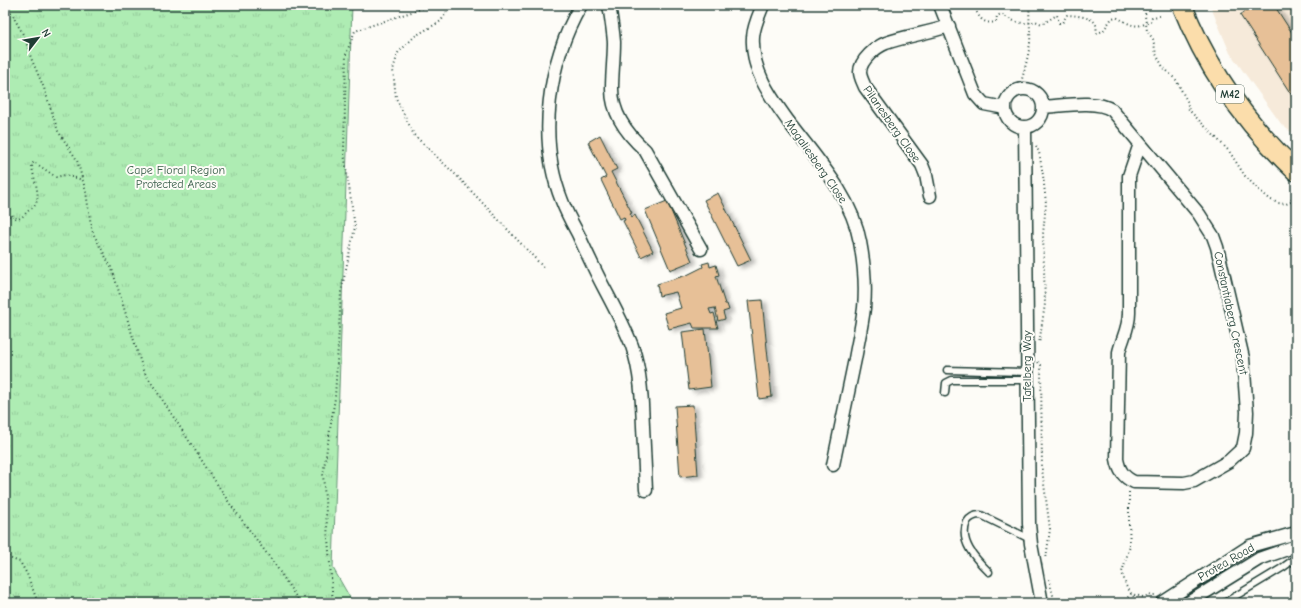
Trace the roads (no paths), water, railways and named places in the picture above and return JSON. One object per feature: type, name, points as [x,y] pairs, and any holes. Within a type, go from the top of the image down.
[{"type":"main road","name":"M42","points":[[1182,5],[1210,62],[1235,101],[1261,134],[1296,171]]},
{"type":"street","points":[[581,5],[559,52],[549,109],[550,149],[554,172],[562,201],[603,286],[616,309],[631,345],[639,370],[642,389],[646,490]]},
{"type":"street","points":[[609,5],[614,41],[612,91],[616,111],[623,126],[634,141],[645,150],[701,249]]},
{"type":"street","name":"Magaliesberg Close","points":[[763,5],[753,36],[754,54],[760,78],[775,104],[832,180],[846,202],[860,241],[864,281],[864,307],[832,465]]},
{"type":"street","points":[[940,5],[943,28],[978,99],[984,104],[1005,108]]},
{"type":"street","name":"Pilanesberg Close","points":[[930,196],[926,175],[922,165],[865,87],[860,71],[866,59],[885,43],[943,28]]},
{"type":"street","points":[[1019,90],[1029,90],[1039,96],[1043,108],[1042,113],[1036,123],[1025,133],[1009,120],[1005,108],[1008,97],[1012,93],[1019,90]]},
{"type":"street","name":"Constantiaberg Crescent","points":[[1043,108],[1088,104],[1107,106],[1116,114],[1199,214],[1213,236],[1217,247],[1243,358],[1247,412],[1246,433],[1243,448],[1229,461],[1194,481],[1184,483],[1134,482],[1128,479],[1119,468],[1117,458],[1119,352],[1129,325],[1130,313],[1129,176],[1140,144]]},
{"type":"street","name":"Tafelberg Way","points":[[1025,133],[1027,376],[1031,542],[1042,603]]},
{"type":"street","name":"Protea Road","points":[[1164,600],[1250,546],[1296,532]]},
{"type":"street","points":[[1250,546],[1261,558]]},
{"type":"street","name":"Protea Road","points":[[1188,603],[1261,558],[1296,546]]},
{"type":"lane","points":[[947,370],[1027,376]]},
{"type":"lane","points":[[945,393],[946,382],[952,380],[1027,376]]},
{"type":"lane","points":[[989,572],[978,561],[967,545],[965,530],[969,519],[973,516],[981,516],[1031,542]]},
{"type":"lane","points":[[1224,603],[1296,558]]},
{"type":"park label","name":"Cape Floral Region Protected Areas","points":[[176,177]]}]
